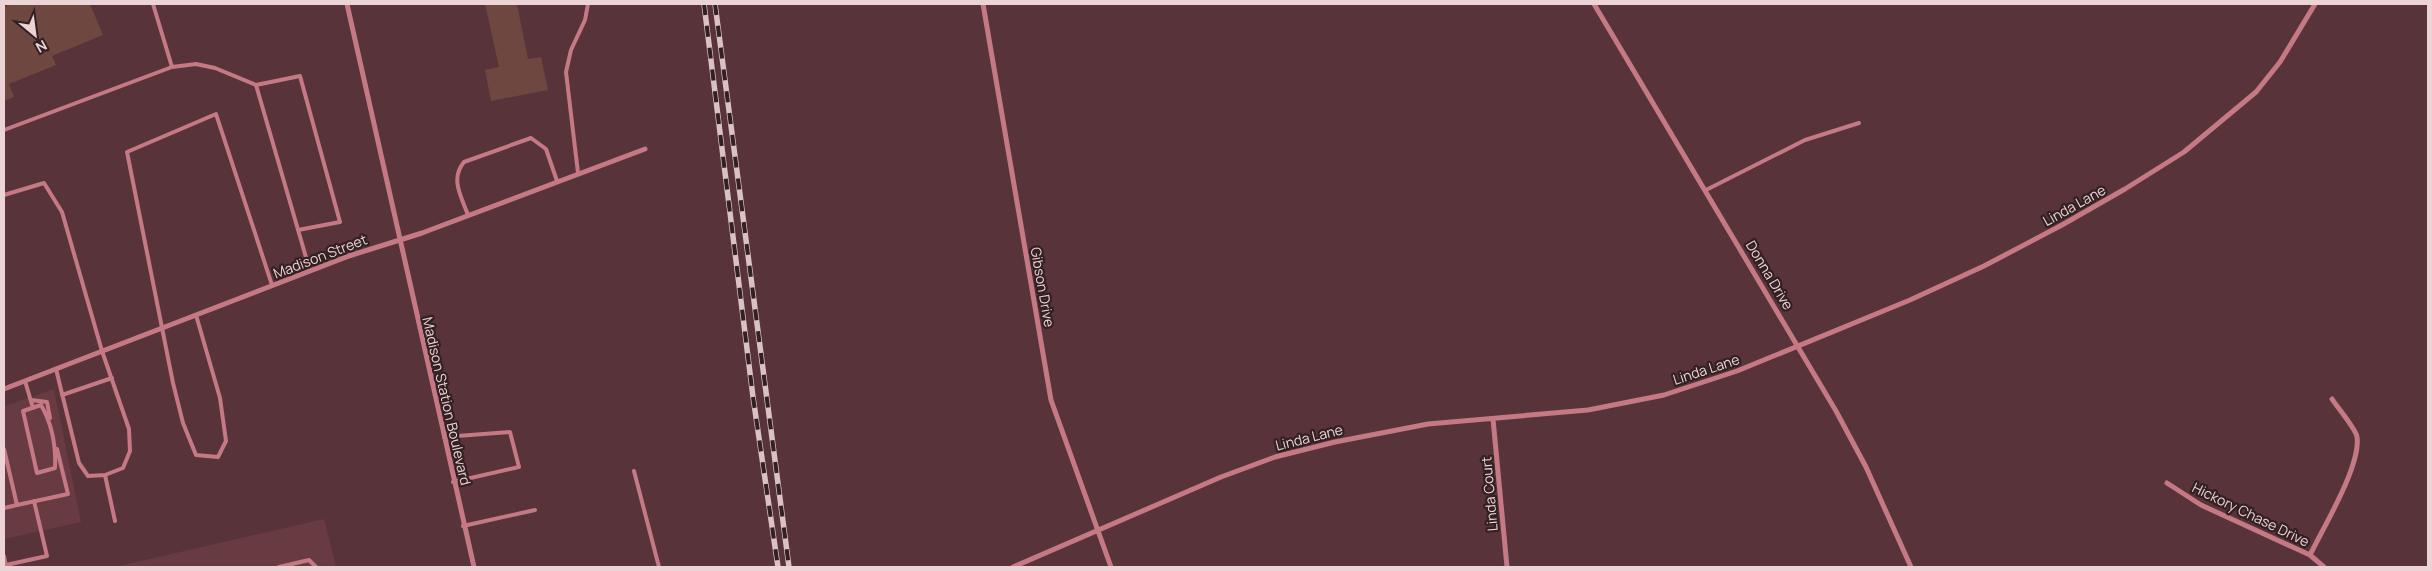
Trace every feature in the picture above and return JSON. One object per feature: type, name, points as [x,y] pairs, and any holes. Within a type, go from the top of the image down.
[{"type":"street","name":"Madison Station Boulevard","points":[[347,4],[453,482],[474,567]]},
{"type":"street","name":"Gibson Drive","points":[[983,4],[1051,400],[1096,530],[1111,567]]},
{"type":"street","name":"Donna Drive","points":[[1594,4],[1799,346],[1866,467],[1911,567]]},
{"type":"street","name":"Linda Lane","points":[[1013,567],[1221,477],[1275,457],[1392,430],[1428,424],[1588,410],[1664,395],[1737,371],[1799,346],[1984,266],[2125,190],[2184,152],[2256,92],[2280,62],[2315,4]]},
{"type":"street","name":"Madison Street","points":[[4,389],[272,285],[400,240],[645,149]]},
{"type":"street","points":[[2310,555],[2347,480],[2356,450],[2357,436],[2332,399]]},
{"type":"street","name":"Linda Court","points":[[1493,418],[1507,567]]},
{"type":"street","name":"Hickory Chase Drive","points":[[2167,483],[2201,505],[2310,555],[2324,567]]},
{"type":"lane","points":[[152,4],[172,67]]},
{"type":"lane","points":[[578,173],[566,72],[571,50],[585,20],[588,4]]},
{"type":"lane","points":[[4,130],[172,67],[196,64],[216,68],[256,84],[300,76],[340,222],[298,230]]},
{"type":"lane","points":[[256,84],[310,271]]},
{"type":"lane","points":[[196,315],[220,398],[226,441],[218,457],[196,455],[183,423],[162,328],[128,152],[216,114],[272,285]]},
{"type":"lane","points":[[1706,190],[1805,140],[1860,123]]},
{"type":"lane","points":[[468,215],[456,180],[457,171],[464,162],[531,138],[546,149],[557,181]]},
{"type":"lane","points":[[4,195],[44,182],[62,212],[102,351],[129,429],[130,450],[123,468],[105,475],[88,476],[79,463],[56,369]]},
{"type":"lane","points":[[62,395],[112,378]]},
{"type":"lane","points":[[25,380],[33,408]]},
{"type":"lane","points":[[4,508],[68,494],[46,402],[31,400]]},
{"type":"lane","points":[[41,406],[47,415],[56,451],[55,468],[37,473],[24,411],[33,408],[41,406]]},
{"type":"lane","points":[[443,437],[510,432],[519,467],[453,482]]},
{"type":"lane","points":[[4,449],[17,505]]},
{"type":"lane","points":[[634,471],[658,567]]},
{"type":"lane","points":[[105,475],[115,522]]},
{"type":"lane","points":[[4,556],[6,566],[47,556],[34,501]]},
{"type":"lane","points":[[464,526],[536,510]]},
{"type":"lane","points":[[279,567],[309,560],[316,567]]},
{"type":"shaded area","points":[[54,389],[81,522],[4,539],[4,403],[5,406]]},
{"type":"shaded area","points":[[324,519],[336,567],[115,567]]},
{"type":"building","points":[[11,4],[90,4],[103,35],[52,56],[56,65],[9,84],[14,97],[4,101],[4,7]]},
{"type":"building","points":[[485,4],[517,4],[528,59],[541,57],[548,90],[491,101],[485,70],[499,67]]},
{"type":"railway","points":[[704,4],[753,397],[778,567]]},
{"type":"railway","points":[[715,4],[789,567]]}]
